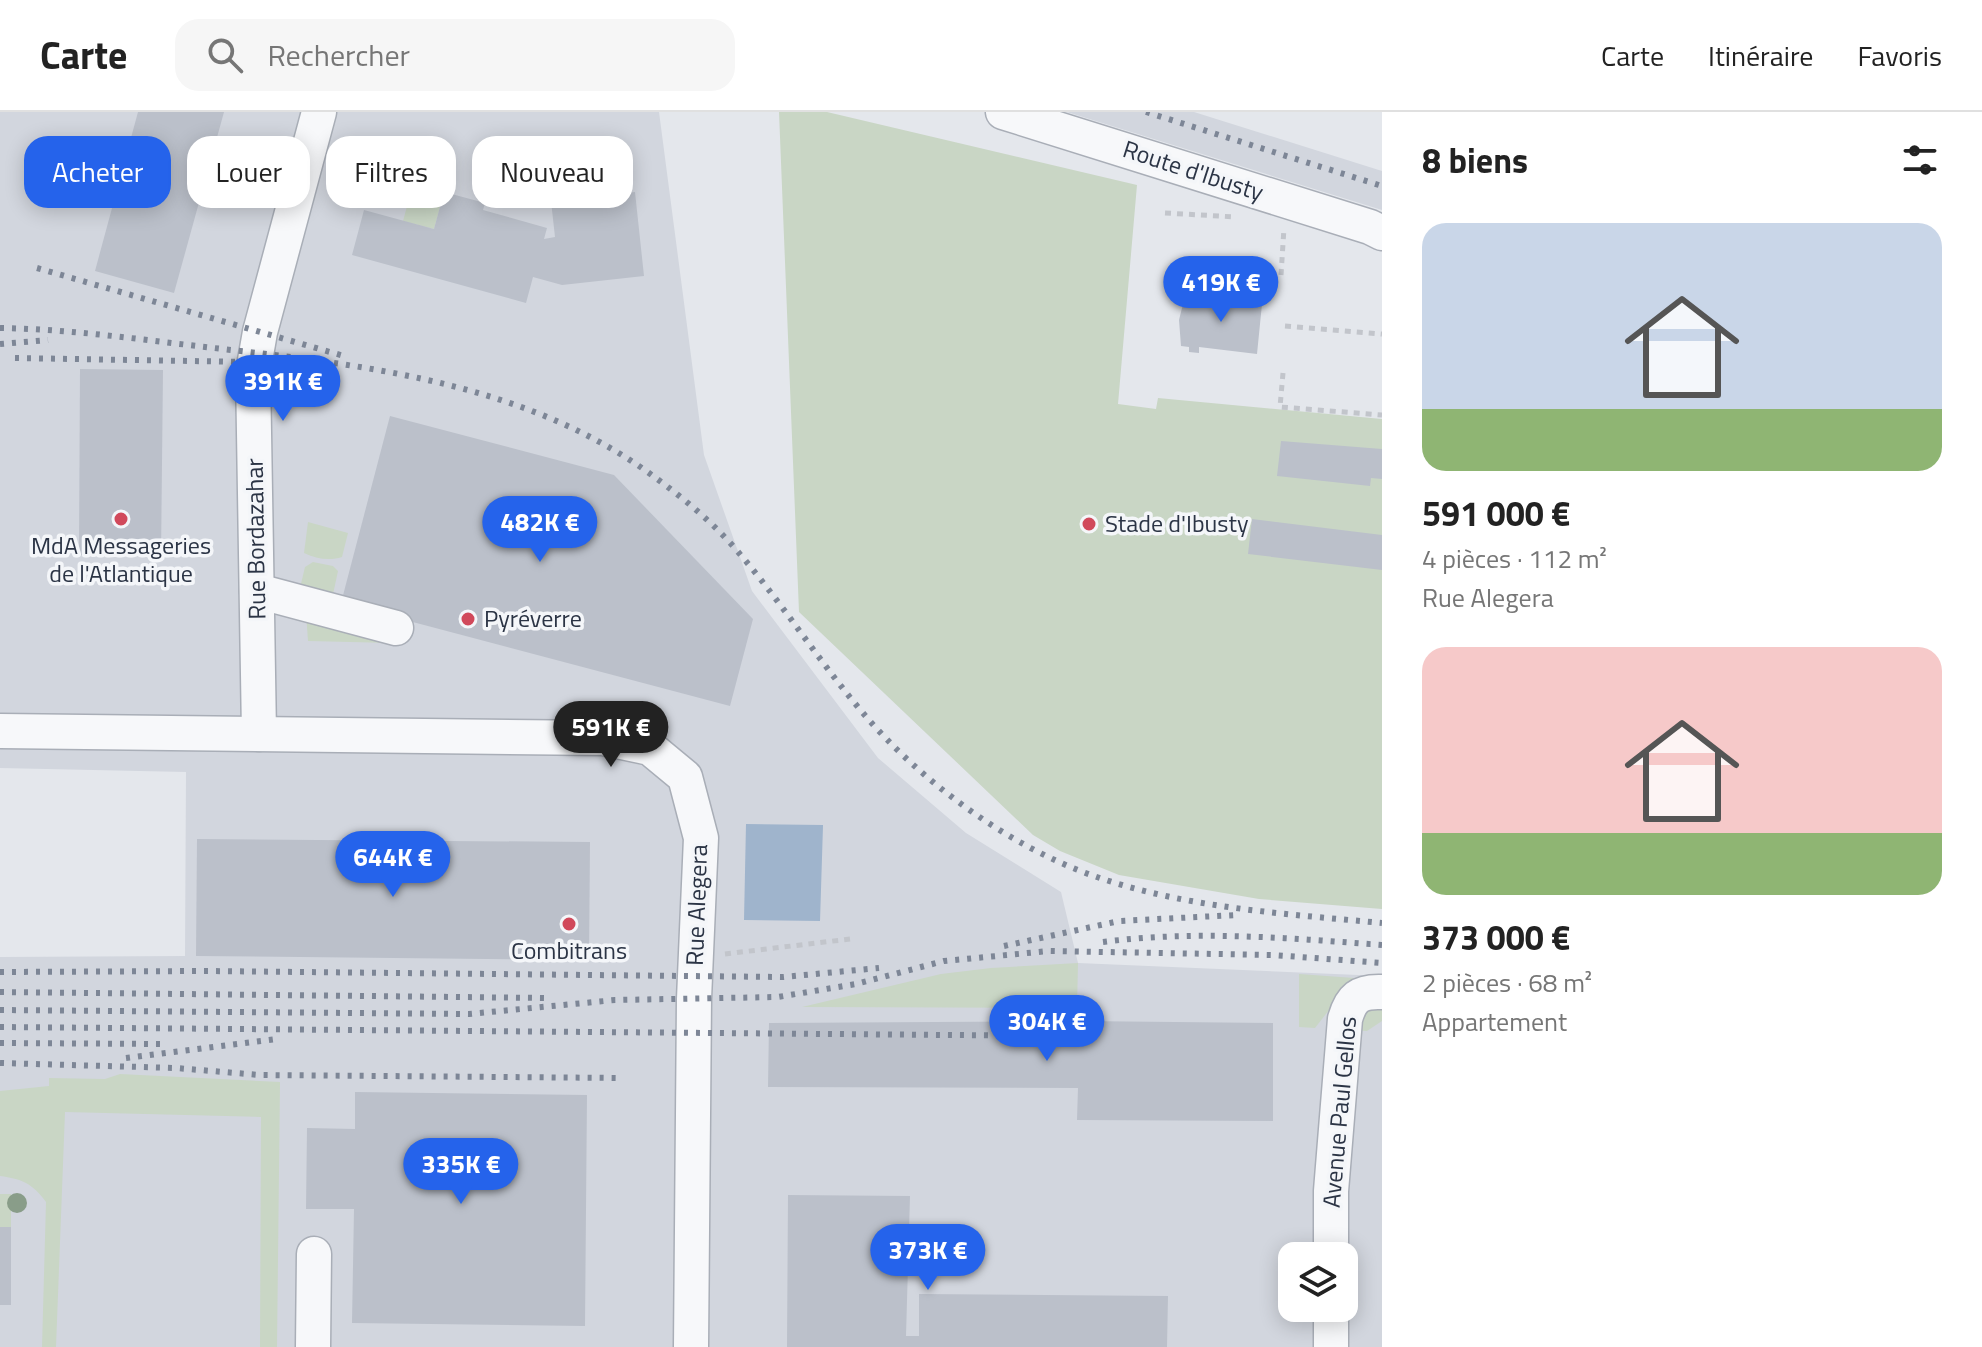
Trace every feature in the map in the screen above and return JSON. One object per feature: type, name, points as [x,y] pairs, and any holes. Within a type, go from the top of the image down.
[{"type":"street","name":"Rue Bordazahar","points":[[259,734],[253,372],[260,332],[319,112]]},
{"type":"street","name":"Route d'Ibusty","points":[[1003,112],[1382,233]]},
{"type":"street","points":[[257,591],[396,628]]},
{"type":"street","name":"Rue Alegera","points":[[0,731],[603,738],[650,748],[685,777],[701,838],[696,952],[691,1347]]},
{"type":"street","name":"Avenue Paul Gellos","points":[[1331,1242],[1331,1191],[1345,1019],[1349,1005],[1359,995],[1382,992]]},
{"type":"street","points":[[313,1347],[314,1254]]},
{"type":"street","points":[[1331,1322],[1331,1347]]},
{"type":"path","points":[[1165,213],[1239,217]]},
{"type":"path","points":[[1277,224],[1285,229],[1281,275]]},
{"type":"path","points":[[1285,326],[1382,334]]},
{"type":"path","points":[[1283,373],[1280,407],[1382,415]]},
{"type":"path","points":[[696,952],[727,954],[850,939]]},
{"type":"shaded area","points":[[0,112],[659,112],[704,455],[752,591],[878,758],[966,833],[1061,892],[1078,963],[1382,976],[1382,1347],[0,1347],[0,957],[185,956],[186,772],[0,768]]},
{"type":"shaded area","points":[[1067,112],[1194,112],[1382,171],[1382,210]]},
{"type":"green space","name":"Stade d'Ibusty","points":[[779,112],[827,112],[1137,185],[1118,404],[1156,409],[1158,398],[1382,419],[1382,909],[1259,899],[1119,875],[1060,851],[1033,835],[799,612]]},
{"type":"green space","points":[[407,208],[440,208],[434,229],[403,221]]},
{"type":"green space","points":[[308,522],[348,533],[342,557],[323,559],[304,553]]},
{"type":"green space","points":[[313,562],[333,566],[338,571],[332,599],[299,592],[305,567]]},
{"type":"green space","points":[[306,613],[392,643],[308,641]]},
{"type":"green space","points":[[1078,963],[1077,1008],[802,1007],[941,974]]},
{"type":"green space","points":[[1299,974],[1354,978],[1315,1028],[1299,1027]]},
{"type":"green space","points":[[1382,1002],[1382,1021],[1367,1031],[1350,1030],[1356,1006]]},
{"type":"green space","points":[[120,1074],[280,1082],[277,1347],[260,1347],[261,1117],[65,1112],[56,1347],[42,1347],[46,1202],[26,1183],[0,1176],[0,1091],[49,1086],[49,1078],[105,1079]]},
{"type":"green space","points":[[0,1194],[11,1194],[11,1227],[0,1227]]},
{"type":"water","points":[[746,824],[823,825],[820,921],[744,920]]},
{"type":"building","points":[[138,112],[224,112],[217,136],[187,136],[187,208],[197,208],[174,293],[95,271],[112,208],[171,208],[171,136],[132,136]]},
{"type":"building","points":[[635,192],[644,276],[562,285],[533,277],[526,303],[352,255],[364,210],[434,229],[440,208],[456,208],[456,195],[472,200],[472,208],[484,208],[547,228],[544,239],[555,237],[552,208],[633,208]]},
{"type":"building","points":[[1262,290],[1262,304],[1257,354],[1199,347],[1199,353],[1189,352],[1189,347],[1181,346],[1179,320],[1185,296],[1246,302],[1247,292],[1259,293]]},
{"type":"building","points":[[80,369],[163,370],[161,556],[79,555]]},
{"type":"building","points":[[390,416],[614,475],[753,619],[730,706],[341,603]]},
{"type":"building","points":[[1281,441],[1382,449],[1382,479],[1371,478],[1370,486],[1277,476]]},
{"type":"building","points":[[1252,519],[1382,535],[1382,570],[1248,554]]},
{"type":"building","points":[[197,839],[590,842],[589,960],[196,956]]},
{"type":"building","points":[[769,1023],[1273,1023],[1273,1121],[1077,1120],[1078,1088],[768,1087]]},
{"type":"building","points":[[355,1092],[587,1095],[585,1326],[352,1323],[354,1209],[306,1209],[307,1128],[355,1129]]},
{"type":"building","points":[[788,1195],[910,1196],[906,1336],[919,1336],[919,1294],[1168,1296],[1167,1347],[787,1347]]},
{"type":"building","points":[[0,1227],[11,1227],[11,1305],[0,1305]]},
{"type":"railway","points":[[1146,112],[1382,186]]},
{"type":"railway","points":[[37,268],[344,356]]},
{"type":"railway","points":[[0,328],[102,335],[378,370],[492,397],[547,417],[599,442],[649,473],[703,516],[749,565],[886,739],[939,787],[999,830],[1062,864],[1164,896],[1236,908],[1382,923]]},
{"type":"railway","points":[[0,344],[48,340]]},
{"type":"railway","points":[[15,358],[250,362]]},
{"type":"railway","points":[[1004,946],[1119,921],[1237,915]]},
{"type":"railway","points":[[1103,942],[1208,936],[1382,945]]},
{"type":"railway","points":[[0,1010],[469,1014],[615,1000],[778,997],[856,984],[944,961],[1049,951],[1273,955],[1382,963]]},
{"type":"railway","points":[[0,972],[783,977],[879,968]]},
{"type":"railway","points":[[0,992],[548,998]]},
{"type":"railway","points":[[0,1027],[1068,1036]]},
{"type":"railway","points":[[126,1058],[276,1039]]},
{"type":"railway","points":[[0,1043],[164,1044]]},
{"type":"railway","points":[[0,1063],[176,1068],[260,1075],[623,1078]]},
{"type":"place","name":"MdA Messageries de l'Atlantique","points":[[121,519]]},
{"type":"place","name":"Stade d'Ibusty","points":[[1089,524]]},
{"type":"place","name":"Pyréverre","points":[[468,619]]},
{"type":"place","name":"Combitrans","points":[[569,924]]}]
